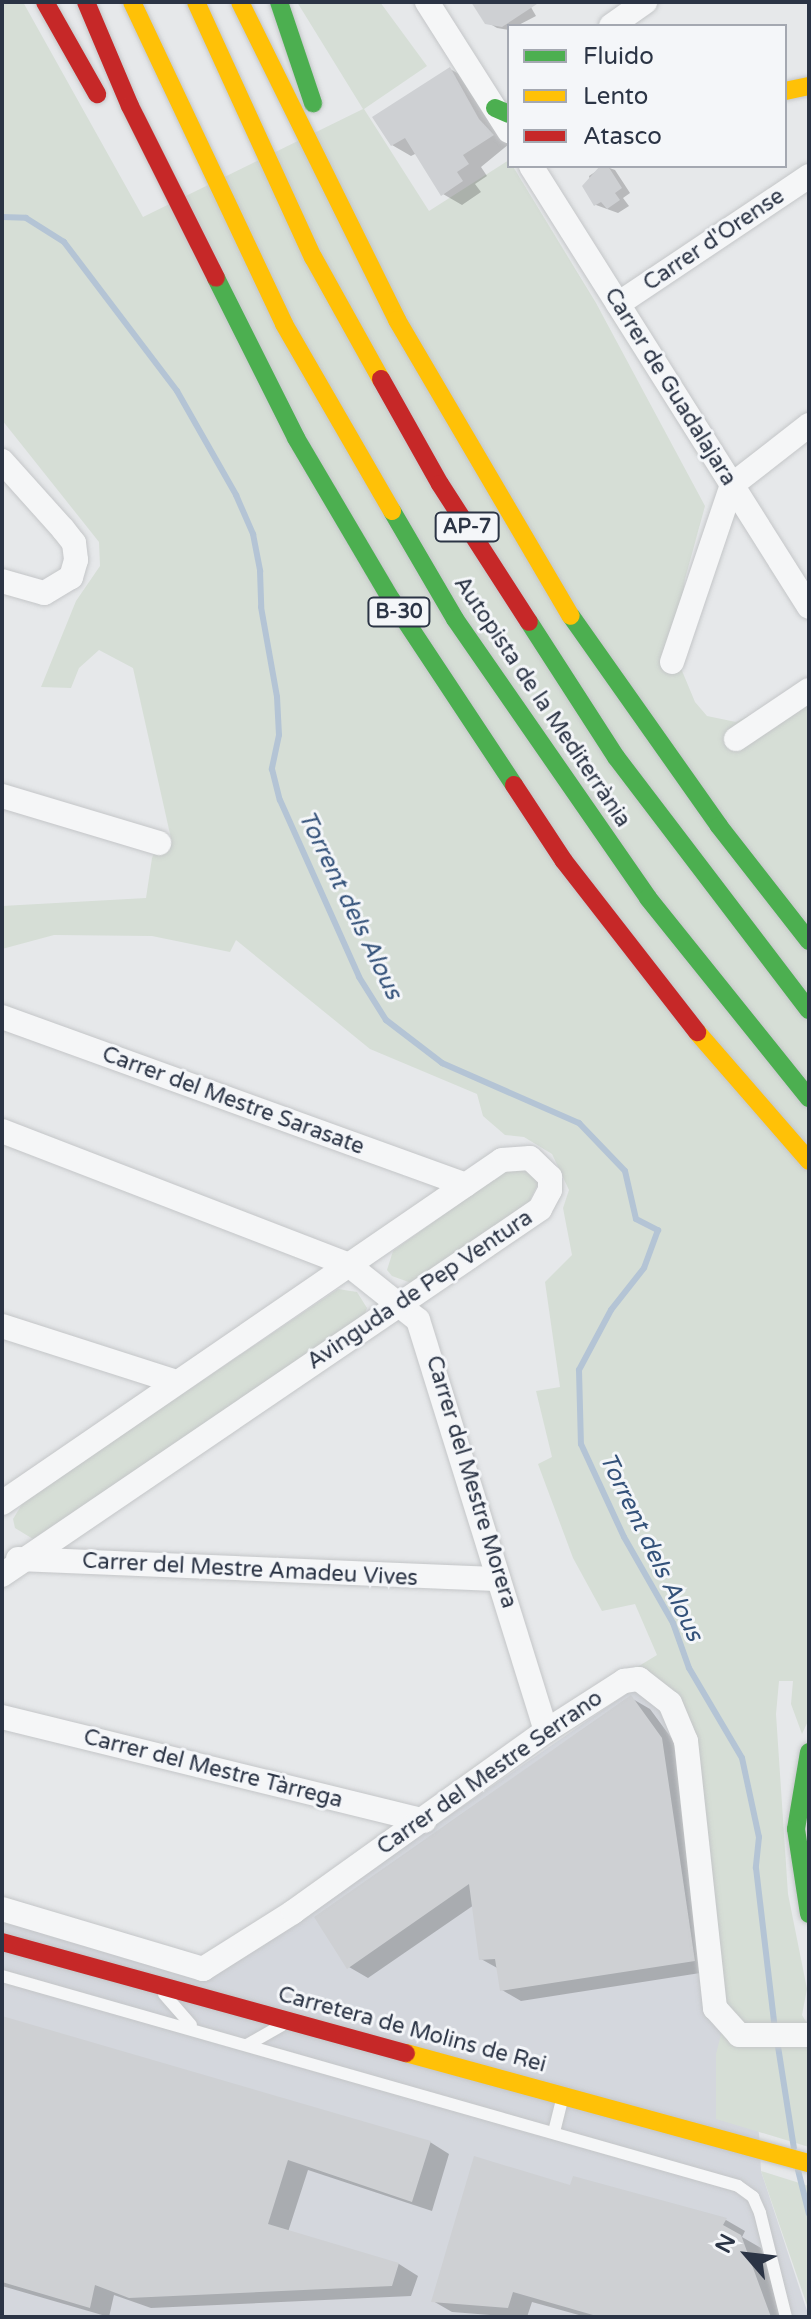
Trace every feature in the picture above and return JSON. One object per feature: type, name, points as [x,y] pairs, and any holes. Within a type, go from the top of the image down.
[{"type":"main road","points":[[45,2],[109,118]]},
{"type":"main road","name":"B-30","points":[[86,2],[130,106],[296,438],[458,704],[564,861],[702,1038],[809,1161]]},
{"type":"main road","name":"Autopista de la Mediterrània","points":[[132,2],[284,324],[455,619],[648,898],[809,1098]]},
{"type":"main road","name":"Autopista de la Mediterrània","points":[[196,2],[313,257],[440,484],[616,757],[809,1010]]},
{"type":"main road","points":[[240,2],[340,211],[448,409],[577,625],[719,826],[809,941]]},
{"type":"main road","points":[[279,2],[340,172],[448,409]]},
{"type":"main road","points":[[787,91],[809,86]]},
{"type":"main road","points":[[195,282],[237,355],[296,438]]},
{"type":"main road","points":[[809,1752],[796,1829],[809,1914]]},
{"type":"main road","name":"Carretera de Molins de Rei","points":[[2,1942],[809,2163]]},
{"type":"street","points":[[427,2],[504,107]]},
{"type":"street","points":[[614,24],[645,2]]},
{"type":"street","name":"Carrer de Guadalajara","points":[[532,168],[809,607]]},
{"type":"street","name":"Carrer d'Orense","points":[[618,304],[809,176]]},
{"type":"street","points":[[672,662],[732,485],[809,425]]},
{"type":"street","points":[[2,461],[74,543],[76,560],[71,577],[44,593],[2,581]]},
{"type":"street","points":[[736,739],[809,690]]},
{"type":"street","points":[[2,796],[159,843]]},
{"type":"street","name":"Carrer del Mestre Sarasate","points":[[2,1017],[465,1185]]},
{"type":"street","name":"Carrer del Mestre Morera","points":[[2,1131],[349,1265],[425,1329],[546,1731]]},
{"type":"street","name":"Avinguda de Pep Ventura","points":[[2,1503],[465,1185],[516,1156],[543,1167],[550,1190],[540,1209],[12,1557],[2,1575]]},
{"type":"street","points":[[2,1326],[176,1382]]},
{"type":"street","name":"Carrer del Mestre Amadeu Vives","points":[[12,1557],[499,1579]]},
{"type":"street","name":"Carrer del Mestre Serrano","points":[[2,1909],[203,1969],[424,1821],[546,1731],[624,1681],[648,1683],[670,1703],[686,1741],[715,2008],[726,2025],[752,2038],[808,2035]]},
{"type":"street","name":"Carrer del Mestre Tàrrega","points":[[2,1717],[424,1821]]},
{"type":"lane","points":[[2,1976],[193,2027],[716,2178],[753,2197],[786,2317]]},
{"type":"lane","points":[[160,1987],[193,2027]]},
{"type":"lane","points":[[247,2045],[287,2022]]},
{"type":"lane","points":[[554,2132],[564,2096]]},
{"type":"shaded area","points":[[2,2],[23,2],[143,217],[363,109],[297,2],[380,2],[427,66],[364,109],[429,211],[507,161],[507,168],[514,168],[596,303],[705,506],[685,579],[675,654],[695,702],[707,716],[736,722],[809,685],[809,1719],[802,1734],[791,1704],[793,1681],[779,1681],[776,1714],[788,1894],[807,1989],[802,2015],[809,2027],[809,2147],[716,2119],[716,2054],[727,2011],[693,1748],[634,1669],[657,1655],[635,1604],[602,1611],[573,1558],[538,1464],[552,1457],[536,1391],[560,1387],[545,1282],[572,1255],[563,1208],[569,1190],[552,1154],[524,1137],[505,1135],[483,1116],[477,1094],[370,1049],[236,940],[230,952],[152,936],[54,935],[2,949],[2,906],[146,898],[152,858],[159,843],[172,843],[133,668],[99,650],[79,668],[71,688],[41,687],[76,601],[100,566],[99,542],[2,420]]},
{"type":"shaded area","points":[[510,1167],[525,1168],[539,1182],[526,1208],[414,1284],[392,1276],[387,1270],[393,1251]]},
{"type":"shaded area","points":[[338,1289],[357,1292],[367,1308],[364,1317],[33,1539],[15,1528],[13,1519],[24,1501]]},
{"type":"shaded area","points":[[651,1677],[668,1688],[759,2134],[761,2171],[809,2317],[2,2317],[2,1920],[207,1974],[303,1916]]},
{"type":"shaded area","points":[[761,2171],[809,2186],[809,2311]]},
{"type":"building","points":[[471,2],[540,2],[502,27],[485,24]]},
{"type":"building","points":[[450,67],[479,119],[494,135],[463,155],[469,164],[457,172],[463,181],[441,196],[405,138],[391,146],[372,117]]},
{"type":"building","points":[[598,168],[609,168],[622,188],[615,193],[620,200],[607,209],[601,202],[594,206],[582,186]]},
{"type":"building","points":[[631,1695],[662,1738],[695,1961],[500,1991],[495,1959],[479,1960],[469,1884],[347,1969],[314,1917]]},
{"type":"building","points":[[2,2016],[431,2141],[412,2202],[288,2160],[268,2224],[399,2263],[392,2286],[129,2298],[95,2285],[90,2308],[2,2282]]},
{"type":"building","points":[[474,2156],[570,2185],[573,2176],[727,2218],[723,2225],[741,2235],[771,2317],[600,2317],[513,2292],[508,2308],[431,2302]]},
{"type":"waterway","name":"Torrent dels Alous","points":[[2,217],[26,218],[64,242],[177,391],[236,495],[253,534],[260,571],[261,607],[277,697],[279,735],[272,769],[280,800],[359,977],[386,1020],[442,1063],[579,1123],[625,1171],[636,1219],[658,1230],[644,1268],[611,1310],[579,1370],[581,1444],[624,1537],[673,1623],[689,1668],[742,1758],[759,1837],[756,1868],[775,2029]]},
{"type":"waterway","name":"Torrent dels Alous","points":[[777,2040],[794,2148]]},
{"type":"waterway","name":"Torrent dels Alous","points":[[798,2170],[809,2214]]},
{"type":"traffic: fast","points":[[279,2],[313,103]]},
{"type":"traffic: fast","points":[[495,108],[507,113]]},
{"type":"traffic: fast","points":[[216,278],[296,438],[391,599],[514,785]]},
{"type":"traffic: fast","points":[[392,511],[455,619],[648,898],[809,1098]]},
{"type":"traffic: fast","points":[[571,616],[719,826],[809,941]]},
{"type":"traffic: fast","points":[[529,622],[616,757],[809,1010]]},
{"type":"traffic: fast","points":[[809,1752],[796,1829],[809,1914]]},
{"type":"traffic: slow","points":[[132,2],[284,324],[392,511]]},
{"type":"traffic: slow","points":[[196,2],[313,257],[381,379]]},
{"type":"traffic: slow","points":[[240,2],[397,320],[571,616]]},
{"type":"traffic: slow","points":[[787,91],[809,86]]},
{"type":"traffic: slow","points":[[697,1032],[809,1161]]},
{"type":"traffic: slow","points":[[406,2053],[809,2163]]},
{"type":"traffic: jam","points":[[45,2],[97,94]]},
{"type":"traffic: jam","points":[[86,2],[130,106],[216,278]]},
{"type":"traffic: jam","points":[[381,379],[440,484],[529,622]]},
{"type":"traffic: jam","points":[[514,785],[564,861],[697,1032]]},
{"type":"traffic: jam","points":[[2,1942],[406,2053]]}]
